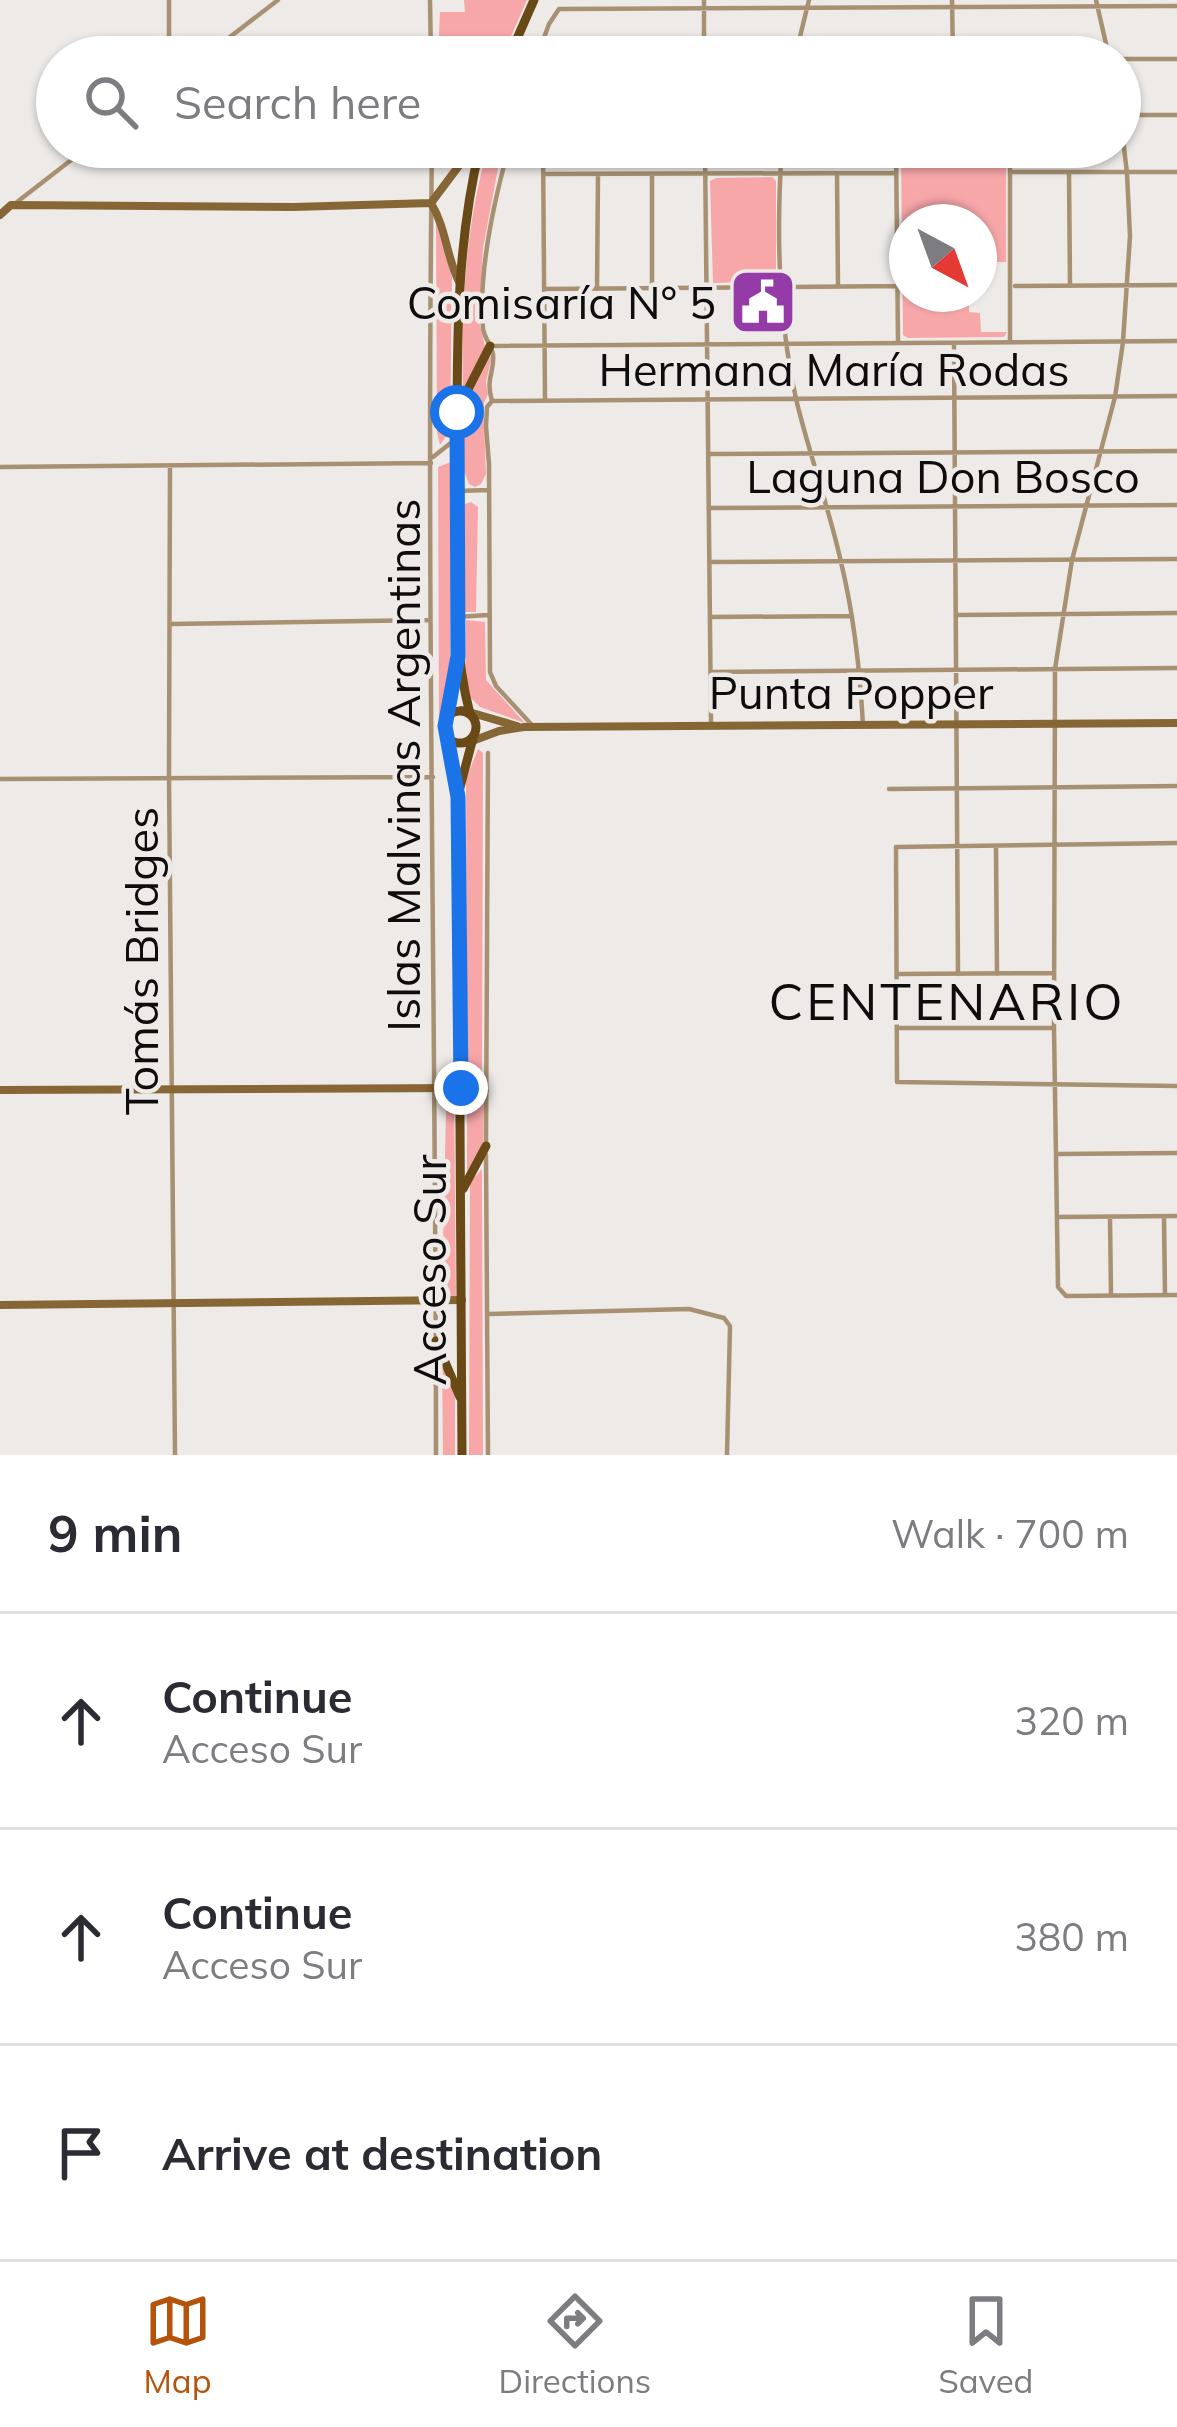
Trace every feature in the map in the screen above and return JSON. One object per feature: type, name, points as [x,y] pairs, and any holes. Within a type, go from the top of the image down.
[{"type":"main road","points":[[518,36],[534,0]]},
{"type":"main road","points":[[458,656],[446,721],[448,738],[459,745],[471,741],[474,723],[467,712],[458,656],[457,617],[460,284],[473,168]]},
{"type":"main road","points":[[457,412],[490,346]]},
{"type":"main road","points":[[446,721],[453,712],[467,712]]},
{"type":"main road","name":"Acceso Sur","points":[[448,738],[458,797],[462,1455]]},
{"type":"main road","name":"Acceso Sur","points":[[458,797],[471,741]]},
{"type":"main road","points":[[461,1194],[486,1146]]},
{"type":"main road","points":[[436,1342],[462,1402]]},
{"type":"street","points":[[169,0],[169,36]]},
{"type":"street","points":[[231,36],[278,0]]},
{"type":"street","points":[[430,0],[431,36]]},
{"type":"street","points":[[800,36],[808,3]]},
{"type":"street","points":[[544,36],[559,9],[808,3],[1177,6]]},
{"type":"street","points":[[952,3],[953,36]]},
{"type":"street","points":[[1096,3],[1104,36]]},
{"type":"street","points":[[704,4],[704,36]]},
{"type":"street","points":[[1141,59],[1177,59]]},
{"type":"street","points":[[1141,115],[1177,115]]},
{"type":"street","points":[[0,215],[59,168]]},
{"type":"street","name":"Islas Malvinas Argentinas","points":[[432,168],[429,620],[436,1455]]},
{"type":"street","points":[[6,206],[292,207],[431,202],[459,168]]},
{"type":"street","points":[[503,168],[483,286],[483,334],[493,362],[488,386],[492,401],[486,413],[488,615],[492,679],[529,728]]},
{"type":"street","points":[[543,168],[544,401]]},
{"type":"street","points":[[706,168],[710,726]]},
{"type":"street","points":[[781,168],[778,231],[787,343],[796,400],[842,562],[860,669],[862,725]]},
{"type":"street","points":[[896,168],[897,204]]},
{"type":"street","points":[[1010,341],[1011,168]]},
{"type":"street","points":[[1127,168],[1130,236],[1123,342],[1103,451],[1072,560],[1054,669],[1054,1084],[1060,1292],[1066,1296],[1177,1295]]},
{"type":"street","points":[[1011,172],[1177,172]]},
{"type":"street","points":[[1069,172],[1070,285]]},
{"type":"street","points":[[543,174],[896,173]]},
{"type":"street","points":[[837,174],[838,287]]},
{"type":"street","points":[[597,289],[598,175]]},
{"type":"street","points":[[652,175],[652,288]]},
{"type":"street","points":[[431,202],[442,222],[452,270],[460,284]]},
{"type":"street","points":[[1012,286],[1177,284]]},
{"type":"street","points":[[544,289],[889,286]]},
{"type":"street","points":[[898,312],[898,341]]},
{"type":"street","points":[[490,346],[1177,341]]},
{"type":"street","points":[[954,343],[958,974]]},
{"type":"street","name":"Hermana María Rodas","points":[[492,401],[1177,397]]},
{"type":"street","points":[[0,467],[431,460],[457,438]]},
{"type":"street","points":[[709,454],[1177,451]]},
{"type":"street","name":"Tomás Bridges","points":[[170,467],[175,1455]]},
{"type":"street","points":[[457,491],[488,490]]},
{"type":"street","name":"Laguna Don Bosco","points":[[710,508],[1177,505]]},
{"type":"street","points":[[711,562],[1177,559]]},
{"type":"street","points":[[956,615],[1177,614]]},
{"type":"street","points":[[457,617],[488,615]]},
{"type":"street","points":[[710,617],[852,616]]},
{"type":"street","points":[[171,624],[429,620]]},
{"type":"street","points":[[711,671],[1177,668]]},
{"type":"street","name":"Punta Popper","points":[[467,712],[529,728]]},
{"type":"street","name":"Punta Popper","points":[[471,741],[499,731],[529,728],[1177,723]]},
{"type":"street","points":[[463,775],[476,748],[499,731]]},
{"type":"street","name":"Islas Malvinas Argentinas","points":[[488,753],[488,1455]]},
{"type":"street","points":[[0,779],[433,777]]},
{"type":"street","points":[[889,789],[1177,786]]},
{"type":"street","points":[[1177,844],[896,847],[897,1082],[1177,1086]]},
{"type":"street","points":[[995,845],[997,974]]},
{"type":"street","points":[[897,974],[1054,973]]},
{"type":"street","points":[[898,1028],[1054,1028]]},
{"type":"street","points":[[0,1090],[487,1090]]},
{"type":"street","points":[[1057,1154],[1177,1153]]},
{"type":"street","points":[[1110,1216],[1111,1295]]},
{"type":"street","points":[[1164,1216],[1165,1295]]},
{"type":"street","points":[[1057,1217],[1177,1216]]},
{"type":"street","points":[[0,1305],[462,1300]]},
{"type":"street","points":[[488,1314],[689,1309],[728,1321],[727,1455]]},
{"type":"shaded area","points":[[464,0],[527,0],[511,36],[439,36],[440,12],[465,12]]},
{"type":"shaded area","points":[[483,168],[498,168],[483,248],[479,322],[485,346],[463,393],[466,269]]},
{"type":"shaded area","points":[[901,168],[1006,168],[1006,262],[997,262],[997,204],[902,204]]},
{"type":"shaded area","points":[[772,177],[776,181],[776,281],[713,283],[710,181]]},
{"type":"shaded area","points":[[436,217],[452,277],[450,431],[440,445],[437,432]]},
{"type":"shaded area","points":[[903,312],[980,313],[981,332],[1007,332],[1004,337],[903,335]]},
{"type":"shaded area","points":[[490,354],[484,403],[486,474],[475,487],[464,471],[464,403]]},
{"type":"shaded area","points":[[451,462],[450,686],[439,729],[438,467]]},
{"type":"shaded area","points":[[465,504],[478,507],[476,612],[463,612]]},
{"type":"shaded area","points":[[466,620],[485,622],[486,680],[525,723],[480,707],[470,697],[465,680]]},
{"type":"shaded area","points":[[478,749],[483,753],[482,1083],[474,1085],[467,1081],[466,779]]},
{"type":"shaded area","points":[[472,1092],[484,1098],[483,1147],[467,1173],[467,1096]]},
{"type":"shaded area","points":[[445,1096],[454,1097],[456,1296],[442,1297],[446,1110],[441,1107]]},
{"type":"shaded area","points":[[482,1169],[483,1455],[469,1455],[470,1182]]},
{"type":"shaded area","points":[[442,1363],[455,1396],[455,1455],[443,1455]]},
{"type":"place","name":"Comisaría N° 5","points":[[763,302]]},
{"type":"district","name":"CENTENARIO","points":[[947,1001]]},
{"type":"route","points":[[457,412],[458,656],[445,726],[458,797],[461,1088]]}]
